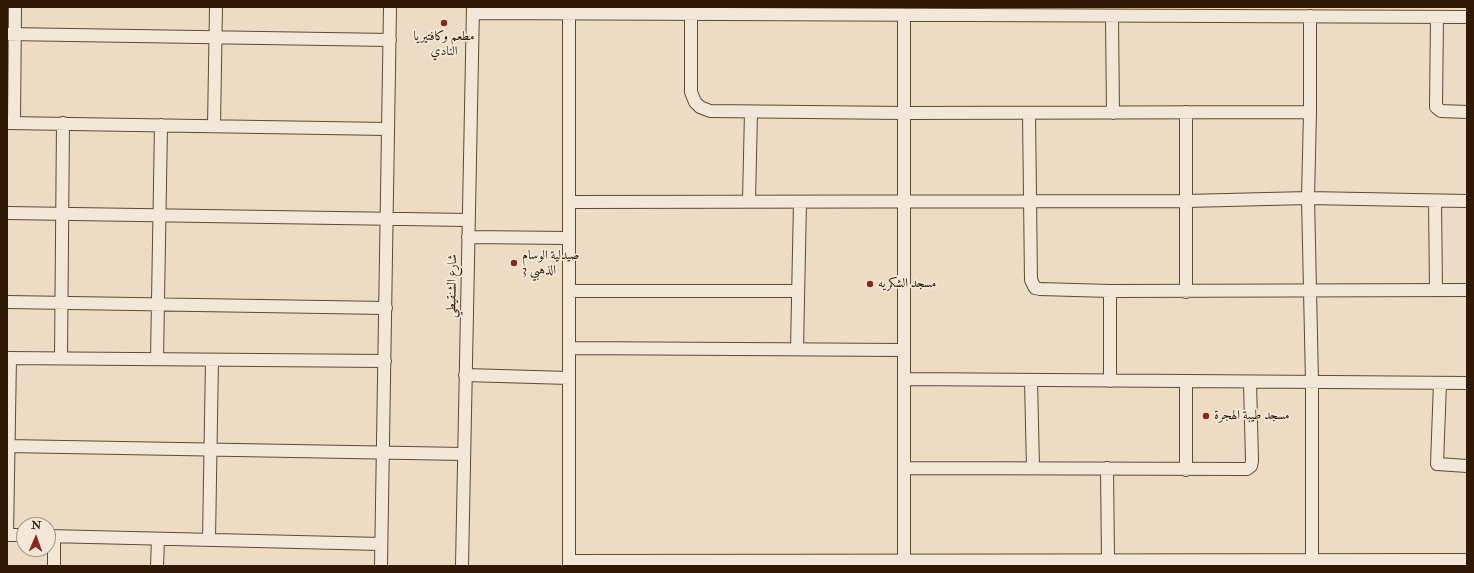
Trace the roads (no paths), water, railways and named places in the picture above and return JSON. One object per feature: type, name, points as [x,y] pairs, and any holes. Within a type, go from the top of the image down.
[{"type":"street","points":[[15,7],[11,34],[10,123],[388,129]]},
{"type":"street","points":[[214,126],[216,7]]},
{"type":"street","points":[[381,566],[390,7]]},
{"type":"street","points":[[473,10],[678,10],[690,14],[877,11],[904,15],[1084,11],[1112,16],[1221,12],[1310,16],[1467,17]]},
{"type":"street","name":"شارع الشنقيطي","points":[[462,566],[473,10]]},
{"type":"street","points":[[569,10],[569,563],[1040,563],[1108,560],[1190,563],[1438,563],[1467,560]]},
{"type":"street","points":[[690,14],[691,92],[695,102],[700,107],[710,111],[904,113],[1310,112]]},
{"type":"street","points":[[904,15],[904,563]]},
{"type":"street","points":[[1112,16],[1113,113]]},
{"type":"street","points":[[1310,16],[1308,290],[1312,382],[1312,563]]},
{"type":"street","points":[[1437,17],[1436,106],[1441,111],[1467,112]]},
{"type":"street","points":[[11,34],[390,40]]},
{"type":"street","points":[[749,201],[751,112]]},
{"type":"street","points":[[1186,112],[1186,292]]},
{"type":"street","points":[[1029,113],[1031,280],[1035,288],[1186,292],[1467,290]]},
{"type":"street","points":[[61,357],[63,123]]},
{"type":"street","points":[[157,359],[161,125]]},
{"type":"street","points":[[569,202],[1186,201],[1308,198],[1467,201]]},
{"type":"street","points":[[1435,201],[1436,290]]},
{"type":"street","points":[[797,349],[800,202]]},
{"type":"street","points":[[7,213],[468,220]]},
{"type":"street","points":[[468,237],[569,238]]},
{"type":"street","points":[[569,291],[798,291]]},
{"type":"street","points":[[1110,291],[1110,381]]},
{"type":"street","points":[[7,302],[386,308]]},
{"type":"street","points":[[569,348],[904,350]]},
{"type":"street","points":[[7,535],[8,358],[61,357],[385,361]]},
{"type":"street","points":[[209,539],[212,360]]},
{"type":"street","points":[[465,375],[569,378]]},
{"type":"street","points":[[904,379],[1467,383]]},
{"type":"street","points":[[1031,380],[1033,468]]},
{"type":"street","points":[[1186,381],[1186,470]]},
{"type":"street","points":[[904,468],[1108,468],[1243,470],[1251,466],[1250,382]]},
{"type":"street","points":[[1440,383],[1437,464],[1467,466]]},
{"type":"street","points":[[8,446],[464,454]]},
{"type":"street","points":[[1108,468],[1108,560]]},
{"type":"street","points":[[56,536],[381,544]]},
{"type":"street","points":[[157,566],[158,539]]},
{"type":"place","name":"مطعم وكافتيريا النادي","points":[[444,23]]},
{"type":"place","name":"صيدلية الوسام الذهبي 3","points":[[514,263]]},
{"type":"place","name":"مسجد الشكريه","points":[[870,284]]},
{"type":"place","name":"مسجد طيبة الهجرة","points":[[1206,416]]}]
